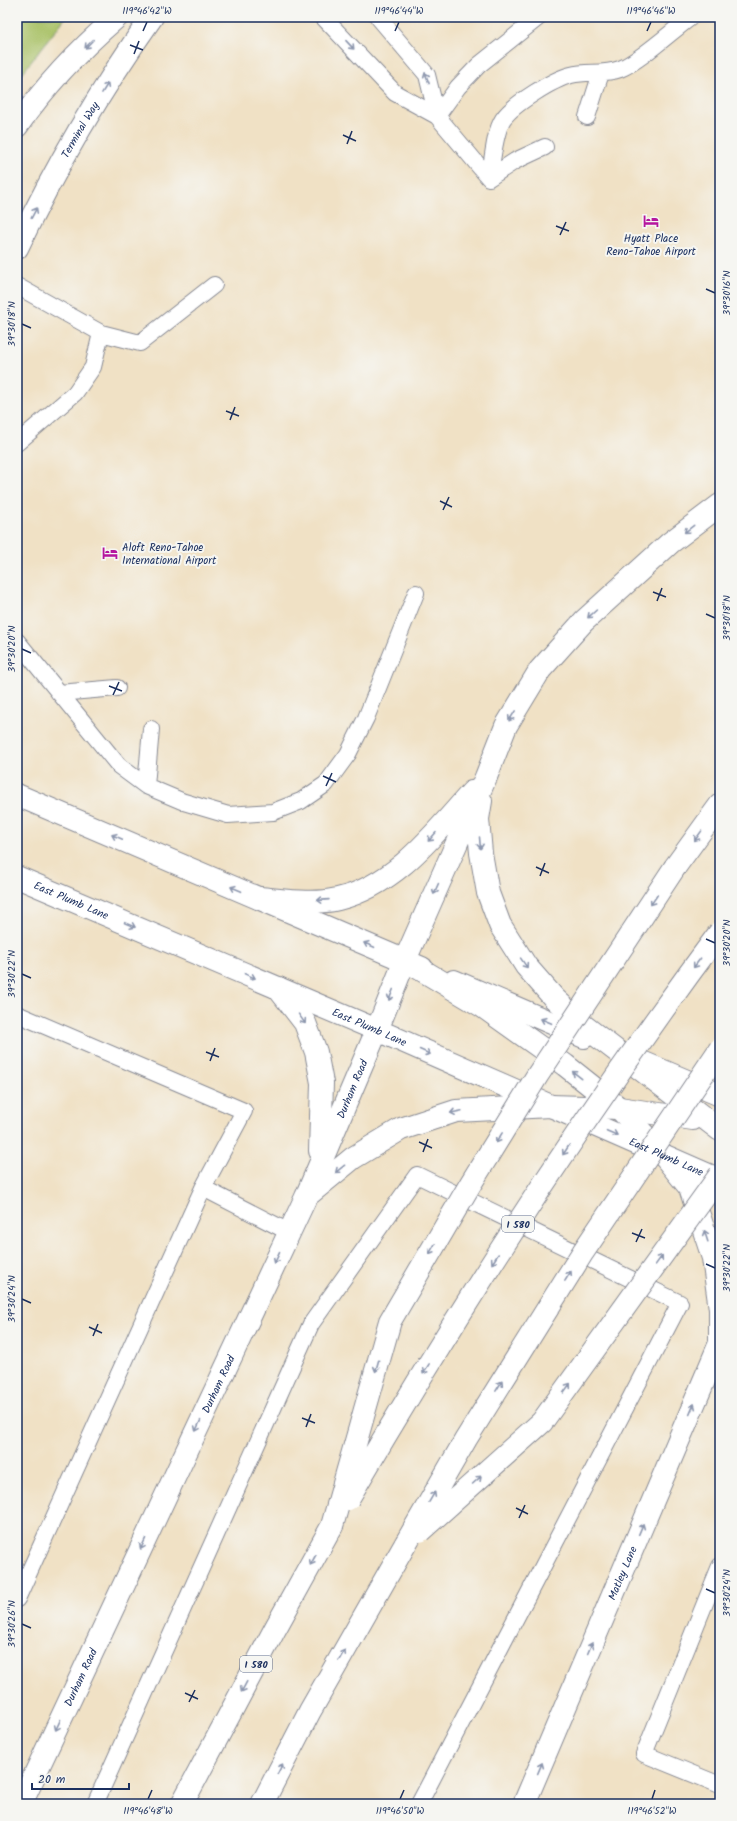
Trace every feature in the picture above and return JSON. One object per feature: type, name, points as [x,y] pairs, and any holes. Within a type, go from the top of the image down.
[{"type":"main road","points":[[17,126],[42,93],[62,71],[117,17]]},
{"type":"main road","name":"Terminal Way","points":[[17,248],[70,148],[107,86],[152,17]]},
{"type":"main road","points":[[716,1125],[584,1026],[554,998],[526,966],[500,925],[488,893],[481,853],[478,819],[486,777],[506,726],[540,670],[584,621],[670,543],[720,504]]},
{"type":"main road","points":[[258,898],[306,901],[337,899],[364,890],[393,873],[426,843],[486,777]]},
{"type":"main road","name":"Durham Road","points":[[21,1804],[306,1197],[405,960],[486,777]]},
{"type":"main road","points":[[17,795],[720,1095]]},
{"type":"main road","points":[[332,1526],[390,1321],[467,1189],[537,1076],[675,867],[720,805]]},
{"type":"main road","name":"East Plumb Lane","points":[[17,877],[377,1030],[720,1180]]},
{"type":"main road","name":"I 580","points":[[182,1804],[275,1629],[332,1526],[398,1414],[485,1273],[612,1080],[720,932]]},
{"type":"main road","points":[[405,960],[482,1006],[565,1066],[619,1108],[664,1156],[690,1188],[713,1258],[720,1309],[720,1343]]},
{"type":"main road","points":[[278,988],[305,1023],[316,1052],[322,1083],[320,1163]]},
{"type":"main road","points":[[262,1804],[310,1711],[466,1439],[583,1252],[720,1049]]},
{"type":"main road","points":[[306,1197],[353,1158],[401,1129],[456,1111],[550,1106],[619,1108],[716,1125]]},
{"type":"main road","points":[[406,1543],[542,1422],[720,1175]]},
{"type":"main road","name":"Matley Lane","points":[[529,1802],[720,1343]]},
{"type":"lane","points":[[323,17],[395,93],[437,116],[489,178]]},
{"type":"lane","points":[[378,17],[427,75],[437,116]]},
{"type":"lane","points":[[437,116],[458,87],[479,65],[539,17]]},
{"type":"lane","points":[[489,178],[496,138],[503,119],[520,103],[548,84],[571,75],[601,73],[620,69],[639,58],[691,17]]},
{"type":"lane","points":[[587,117],[601,73]]},
{"type":"lane","points":[[489,178],[515,161],[545,147]]},
{"type":"lane","points":[[17,286],[101,333],[140,343],[214,285]]},
{"type":"lane","points":[[17,443],[75,393],[93,367],[101,333]]},
{"type":"lane","points":[[17,641],[119,766],[146,786],[184,802],[228,815],[273,812],[301,801],[326,784],[348,754],[366,718],[416,593]]},
{"type":"lane","points":[[59,693],[117,688]]},
{"type":"lane","points":[[146,786],[151,729]]},
{"type":"lane","points":[[17,1014],[244,1111],[203,1188],[17,1598]]},
{"type":"lane","points":[[95,1804],[311,1324],[417,1175],[680,1303],[419,1804]]},
{"type":"lane","points":[[203,1188],[289,1232]]},
{"type":"lane","points":[[720,1566],[644,1754],[720,1785]]},
{"type":"green space","points":[[17,17],[66,17],[17,80]]},
{"type":"place","name":"Hyatt Place Reno-Tahoe Airport","points":[[651,221]]},
{"type":"place","name":"Aloft Reno-Tahoe International Airport","points":[[110,553]]}]
